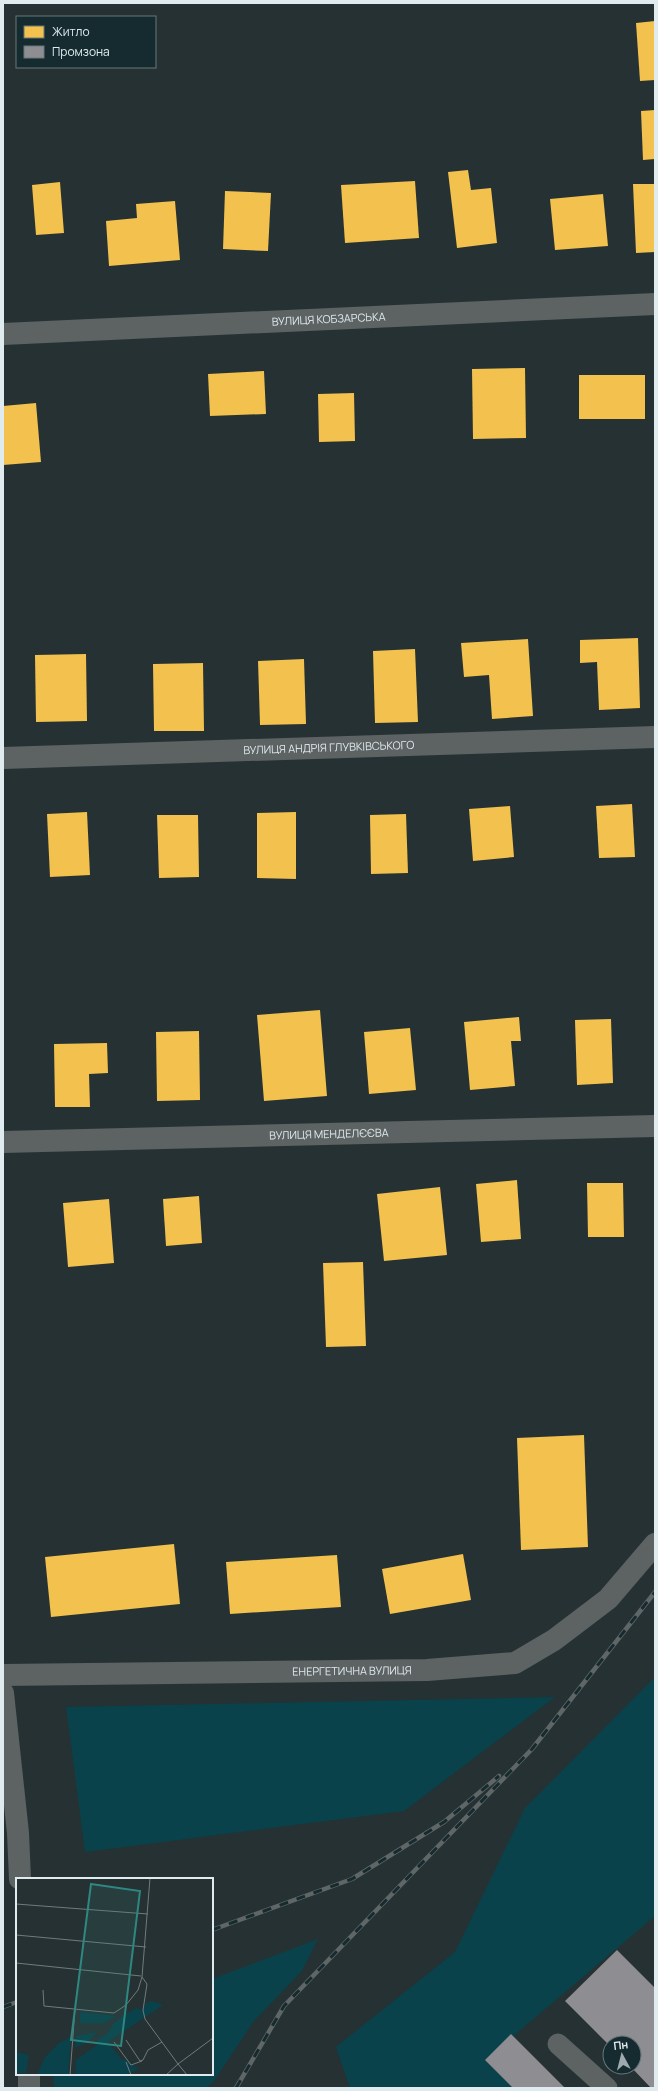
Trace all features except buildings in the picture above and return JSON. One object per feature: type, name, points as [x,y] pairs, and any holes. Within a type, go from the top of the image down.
[{"type":"street","name":"ВУЛИЦЯ КОБЗАРСЬКА","points":[[3,334],[655,304]]},
{"type":"street","name":"ВУЛИЦЯ АНДРІЯ ГЛУВКІВСЬКОГО","points":[[3,758],[655,737]]},
{"type":"street","name":"ВУЛИЦЯ МЕНДЕЛЄЄВА","points":[[3,1142],[655,1126]]},
{"type":"street","name":"ЕНЕРГЕТИЧНА ВУЛИЦЯ","points":[[3,1675],[427,1670],[515,1663],[554,1640],[608,1599],[655,1544]]},
{"type":"street","points":[[3,1693],[18,1833],[20,1878]]},
{"type":"street","points":[[29,2075],[29,2088]]},
{"type":"lane","points":[[558,2044],[607,2088]]},
{"type":"shaded area","points":[[655,1677],[655,1916],[485,2060],[513,2088],[350,2088],[336,2047],[455,1952],[525,1808]]},
{"type":"shaded area","points":[[555,1697],[404,1811],[85,1852],[66,1707]]},
{"type":"shaded area","points":[[318,1939],[302,1971],[254,2021],[214,2081],[206,2088],[54,2088],[53,2075],[213,2075],[213,1979]]},
{"type":"railway","points":[[236,2088],[284,2006],[532,1749],[655,1592]]},
{"type":"railway","points":[[213,1930],[352,1879],[444,1822],[499,1776]]},
{"type":"railway","points":[[3,2007],[16,2002]]}]
